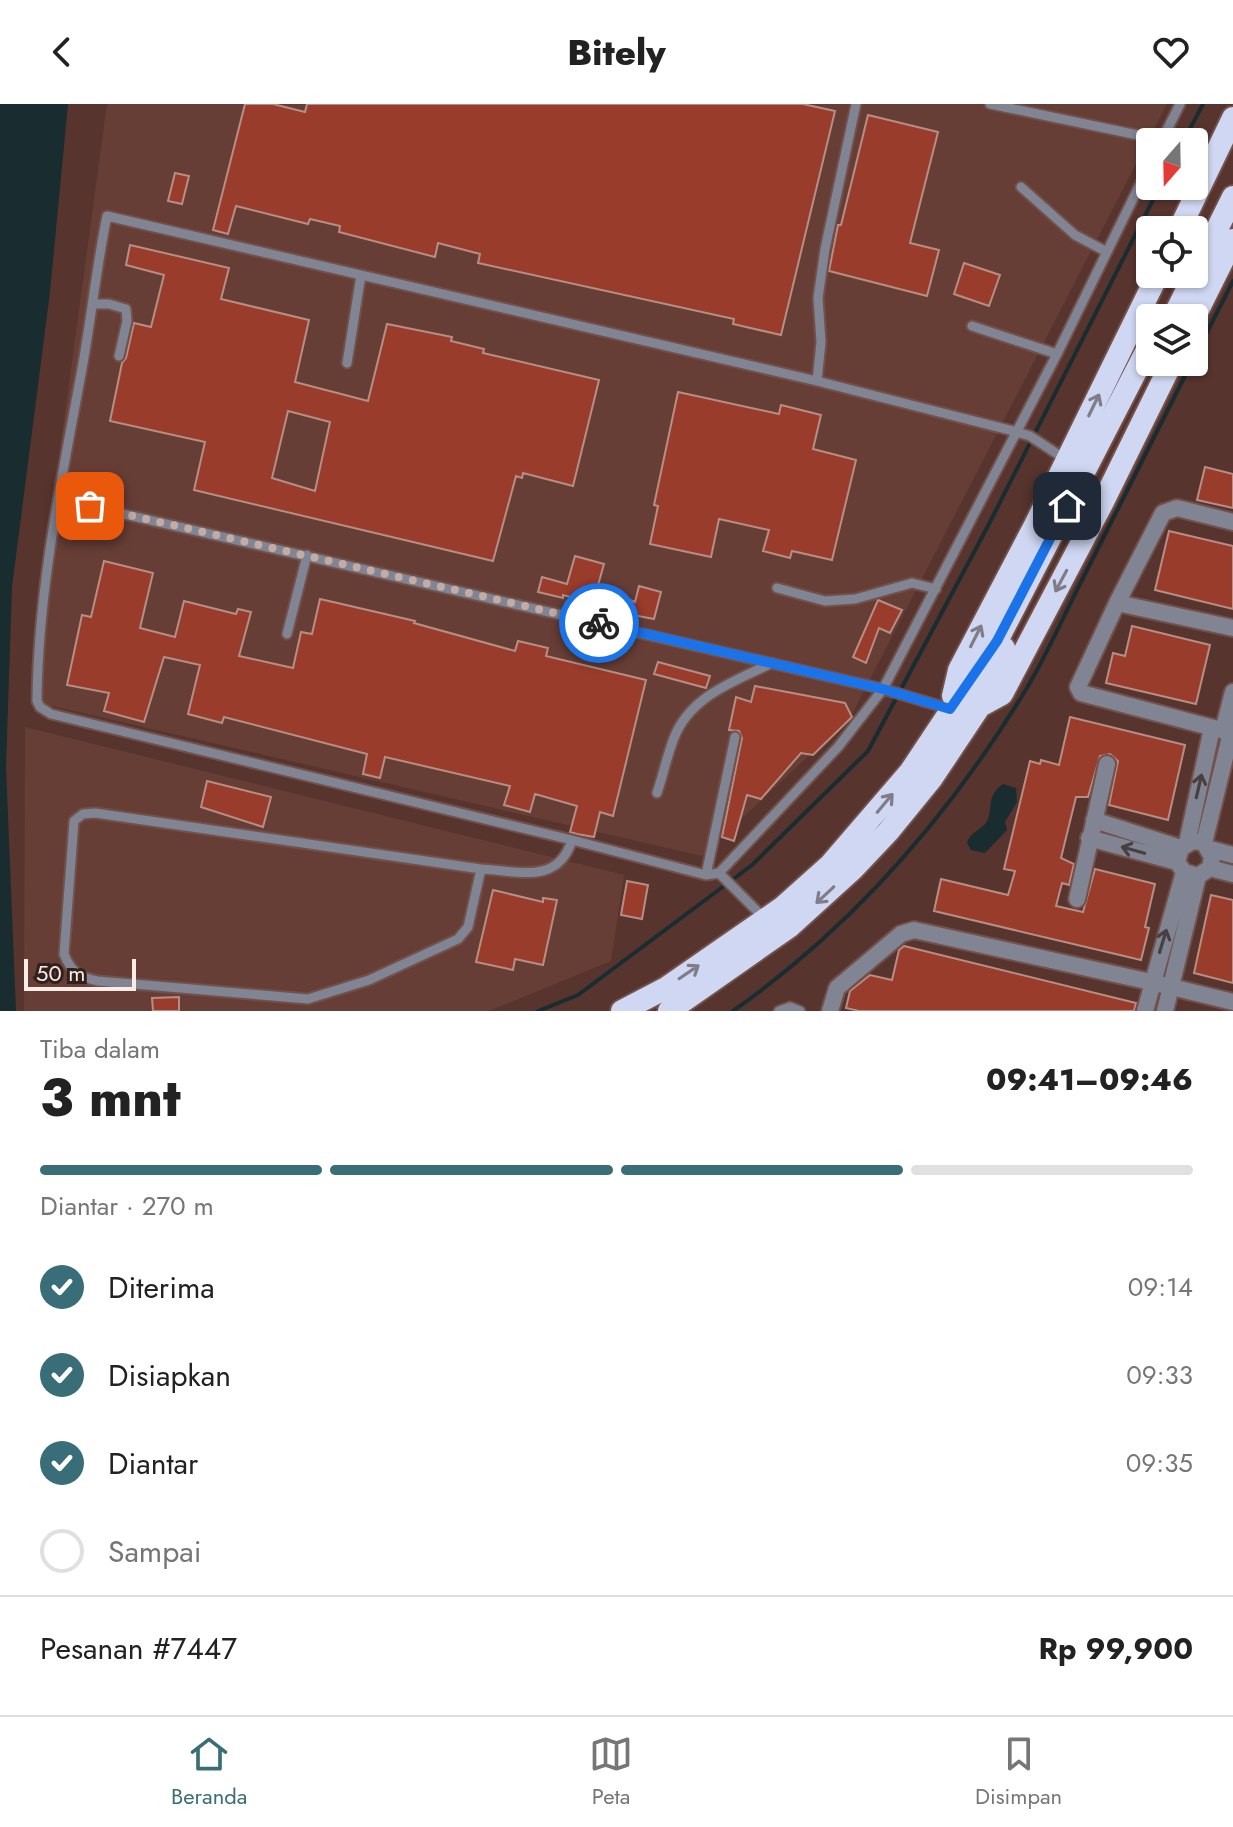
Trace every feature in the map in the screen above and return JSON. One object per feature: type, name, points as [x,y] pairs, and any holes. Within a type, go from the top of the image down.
[{"type":"highway","points":[[1208,146],[1233,118]]},
{"type":"highway","points":[[1208,230],[1233,178]]},
{"type":"highway","points":[[1180,304],[1233,197]]},
{"type":"highway","points":[[1201,304],[1233,240]]},
{"type":"highway","points":[[622,1011],[666,988],[766,920],[830,865],[883,806],[926,750],[942,706],[1062,458],[1151,288]]},
{"type":"highway","points":[[942,706],[997,641],[1136,371]]},
{"type":"highway","points":[[669,1011],[789,927],[854,868],[924,788],[980,706],[1005,645],[1143,376]]},
{"type":"highway","points":[[980,706],[1002,694],[1165,376]]},
{"type":"street","points":[[1225,731],[1078,690],[1117,603],[1167,510],[1177,508],[1233,522]]},
{"type":"street","points":[[1117,603],[1233,628]]},
{"type":"street","points":[[1165,1011],[1194,858],[1233,692]]},
{"type":"street","points":[[1077,899],[1107,764]]},
{"type":"street","points":[[1094,820],[1233,874]]},
{"type":"street","points":[[1089,838],[1194,858],[1233,855]]},
{"type":"street","points":[[1145,1011],[1151,982],[1194,858]]},
{"type":"street","points":[[830,1011],[837,988],[901,934],[914,930],[1233,1002]]},
{"type":"lane","points":[[817,381],[821,342],[818,298],[825,249],[856,104]]},
{"type":"lane","points":[[990,104],[1136,135]]},
{"type":"lane","points":[[1170,128],[1180,104]]},
{"type":"lane","points":[[1021,187],[1075,235],[1107,252]]},
{"type":"lane","points":[[722,876],[838,747],[883,689],[1057,354],[1136,193]]},
{"type":"lane","points":[[766,920],[722,876],[706,875],[45,712],[37,701],[43,587],[107,216],[817,381],[1030,436],[1062,458]]},
{"type":"lane","points":[[347,363],[361,275]]},
{"type":"lane","points":[[94,304],[126,309],[127,321],[119,356]]},
{"type":"lane","points":[[972,326],[1057,354]]},
{"type":"lane","points":[[58,499],[772,663],[942,706]]},
{"type":"lane","points":[[287,634],[307,555]]},
{"type":"lane","points":[[777,588],[825,601],[855,599],[912,583],[936,589]]},
{"type":"lane","points":[[657,793],[675,735],[699,703],[712,693],[772,663]]},
{"type":"lane","points":[[706,875],[735,737]]},
{"type":"lane","points":[[481,869],[468,927],[458,939],[369,980],[308,999],[98,981],[82,978],[70,968],[64,954],[74,821],[83,814],[95,813],[481,869],[547,871],[560,864],[568,854],[572,840]]},
{"type":"lane","points":[[779,1011],[790,1007],[800,1011]]},
{"type":"shaded area","points":[[107,104],[1167,104],[1155,128],[1136,128],[1136,164],[851,716],[702,856],[35,702],[41,590]]},
{"type":"shaded area","points":[[25,727],[624,875],[611,961],[489,1011],[24,1011]]},
{"type":"water","points":[[0,104],[68,104],[50,292],[12,587],[6,767],[16,1011],[0,1011]]},
{"type":"water","points":[[1003,784],[1016,788],[1017,802],[1005,822],[1007,830],[985,853],[971,850],[968,840],[985,824],[994,794]]},
{"type":"building","points":[[245,104],[273,104],[305,112],[307,104],[803,104],[835,111],[781,335],[733,324],[734,319],[478,263],[480,254],[438,243],[435,257],[339,232],[340,226],[310,219],[308,224],[236,206],[228,234],[213,230]]},
{"type":"building","points":[[868,115],[938,132],[910,243],[939,250],[927,296],[829,271],[838,225],[841,225]]},
{"type":"building","points":[[175,173],[189,176],[182,204],[168,201]]},
{"type":"building","points":[[130,245],[229,268],[221,299],[309,320],[295,382],[368,401],[387,324],[452,337],[451,341],[484,349],[483,353],[599,380],[573,486],[523,473],[522,478],[516,476],[493,561],[194,490],[205,442],[110,421],[134,323],[151,327],[164,275],[126,265]],"holes":[[[288,411],[330,422],[315,491],[272,478]]]},
{"type":"building","points":[[964,263],[1000,275],[989,306],[954,294]]},
{"type":"building","points":[[678,392],[779,414],[781,405],[821,415],[813,449],[856,460],[832,560],[792,551],[790,558],[763,551],[769,530],[719,519],[711,557],[650,544],[658,506],[654,505]]},
{"type":"building","points":[[1205,467],[1233,474],[1233,508],[1197,500]]},
{"type":"building","points":[[1169,531],[1233,546],[1233,609],[1155,590]]},
{"type":"building","points":[[575,556],[604,564],[593,603],[538,592],[542,577],[567,584]]},
{"type":"building","points":[[104,561],[153,573],[140,628],[175,637],[184,601],[236,614],[238,609],[251,612],[239,656],[293,668],[301,632],[312,634],[320,599],[415,621],[515,651],[518,641],[548,648],[546,656],[646,680],[613,816],[600,812],[594,837],[577,834],[570,832],[577,806],[535,794],[530,812],[504,805],[510,786],[385,757],[380,778],[363,774],[367,754],[224,717],[222,723],[188,714],[200,665],[164,657],[144,722],[104,711],[109,693],[67,685],[82,615],[91,617]]},
{"type":"building","points":[[639,586],[661,592],[654,619],[628,614],[630,600],[635,602]]},
{"type":"building","points":[[878,600],[902,610],[890,633],[879,628],[866,663],[853,657]]},
{"type":"building","points":[[1132,626],[1210,645],[1196,704],[1106,683],[1113,653],[1125,656]]},
{"type":"building","points":[[658,662],[710,676],[706,688],[654,674]]},
{"type":"building","points":[[755,686],[845,703],[852,717],[813,755],[801,753],[761,799],[747,795],[734,841],[722,837],[742,738],[739,731],[729,730],[736,697],[751,702]]},
{"type":"building","points":[[1070,717],[1185,745],[1168,820],[1109,805],[1118,761],[1110,754],[1100,756],[1088,797],[1076,797],[1061,858],[1074,864],[1069,885],[1062,883],[1056,906],[1083,912],[1095,869],[1155,884],[1141,960],[934,911],[941,879],[1008,895],[1015,871],[1004,869],[1030,761],[1040,764],[1041,760],[1059,765]]},
{"type":"building","points":[[207,781],[271,797],[263,827],[201,807]]},
{"type":"building","points":[[627,881],[648,885],[642,919],[621,915]]},
{"type":"building","points":[[493,890],[543,902],[543,898],[557,900],[543,965],[515,959],[513,970],[476,962]]},
{"type":"building","points":[[1211,895],[1233,900],[1233,983],[1194,973]]},
{"type":"building","points":[[904,946],[1136,1003],[1134,1011],[859,1011],[846,1008],[850,991],[870,975],[892,980],[899,950]]},
{"type":"building","points":[[179,997],[179,1011],[153,1011],[152,998]]},
{"type":"waterway","points":[[1190,128],[1203,104]]},
{"type":"waterway","points":[[538,1011],[578,995],[752,865],[868,751],[989,524],[1153,200]]},
{"type":"waterway","points":[[1208,330],[1233,281]]},
{"type":"waterway","points":[[733,1011],[777,978],[858,906],[931,825],[964,782],[1040,665],[1185,376]]},
{"type":"way so far","points":[[90,506],[599,623]]},
{"type":"route","points":[[599,623],[883,689],[950,709],[997,641],[1067,506]]}]
